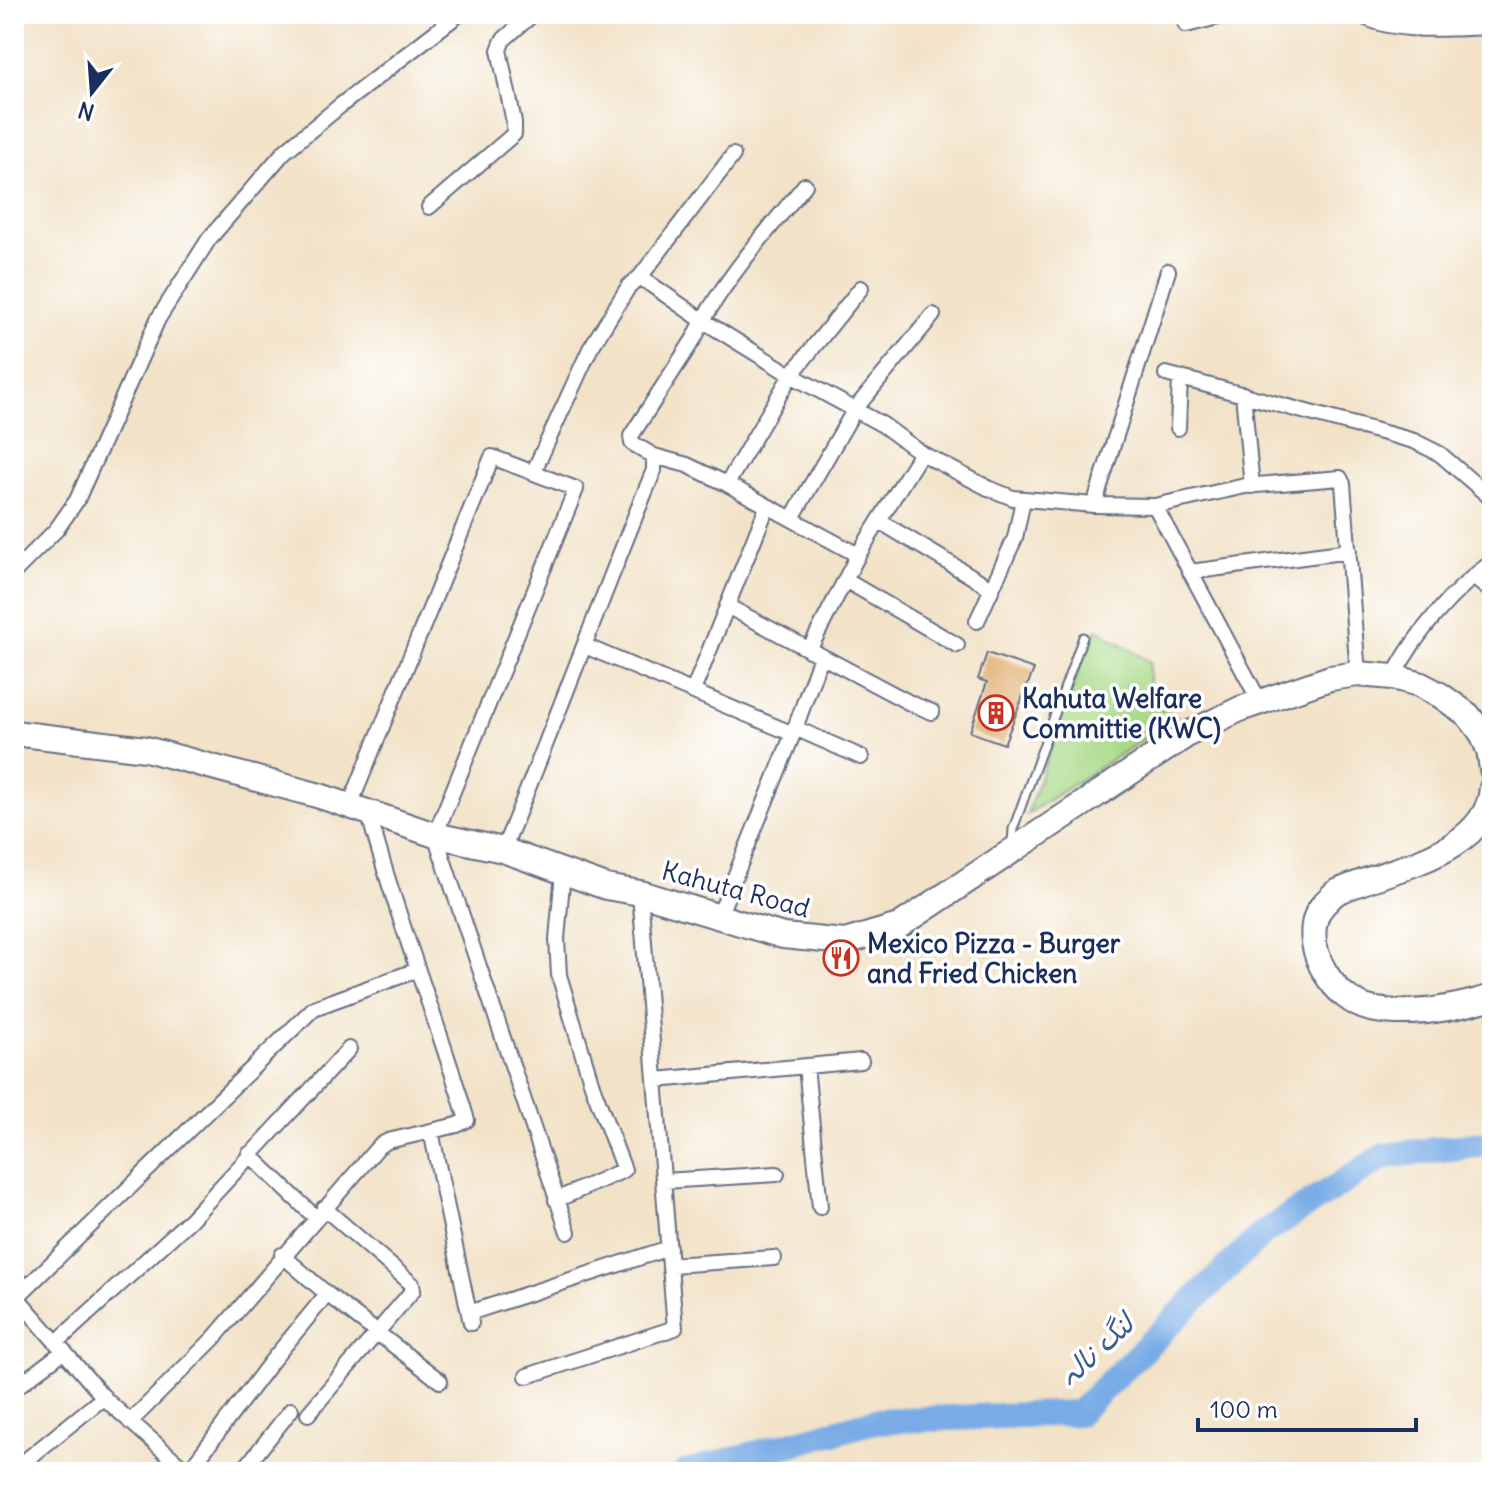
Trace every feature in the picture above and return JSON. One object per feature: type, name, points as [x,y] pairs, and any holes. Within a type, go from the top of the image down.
[{"type":"highway","name":"Kahuta Road","points":[[14,733],[146,749],[359,808],[435,835],[503,850],[606,887],[640,893],[783,936],[845,942],[899,926],[1188,734],[1260,702],[1330,678],[1358,674],[1393,677],[1419,684],[1440,695],[1468,715],[1481,732],[1489,750],[1492,769]]},
{"type":"highway","points":[[1492,788],[1491,800],[1482,820],[1467,837],[1442,851],[1335,893],[1322,905],[1313,932],[1314,946],[1332,982],[1347,997],[1366,1008],[1409,1013],[1435,1011],[1492,997]]},
{"type":"street","points":[[14,572],[56,530],[77,500],[158,319],[209,239],[284,152],[459,14]]},
{"type":"street","points":[[429,207],[514,134],[499,50],[503,40],[533,14]]},
{"type":"street","points":[[1186,25],[1230,14]]},
{"type":"street","points":[[1359,14],[1380,22],[1419,27],[1492,27]]},
{"type":"street","points":[[533,473],[590,349],[629,286],[640,277],[733,155]]},
{"type":"street","points":[[805,185],[702,320],[695,337],[631,436],[632,443],[654,456],[687,465],[727,484],[858,555]]},
{"type":"street","points":[[1094,505],[1168,271]]},
{"type":"street","points":[[640,277],[791,375],[883,425],[921,453],[988,488],[1023,500],[1155,506],[1252,486],[1340,478],[1343,484],[1358,674]]},
{"type":"street","points":[[727,484],[791,375],[861,288]]},
{"type":"street","points":[[792,518],[855,409],[933,315]]},
{"type":"street","points":[[1178,428],[1173,376],[1414,441],[1440,454],[1492,499]]},
{"type":"street","points":[[1243,394],[1252,486]]},
{"type":"street","points":[[719,916],[794,731],[815,653],[845,580],[921,453]]},
{"type":"street","points":[[503,850],[654,470],[654,456]]},
{"type":"street","points":[[130,1422],[214,1338],[282,1255],[379,1146],[467,1120],[381,860],[359,808],[492,457],[576,489],[435,835],[568,1232]]},
{"type":"street","points":[[977,621],[1015,538],[1023,500]]},
{"type":"street","points":[[1155,506],[1260,702]]},
{"type":"street","points":[[693,691],[767,507]]},
{"type":"street","points":[[879,521],[991,588]]},
{"type":"street","points":[[1190,572],[1349,551]]},
{"type":"street","points":[[1393,677],[1401,661],[1440,610],[1492,562]]},
{"type":"street","points":[[1473,577],[1492,592]]},
{"type":"street","points":[[845,580],[957,645]]},
{"type":"street","points":[[727,606],[932,712]]},
{"type":"street","points":[[585,646],[861,757]]},
{"type":"street","points":[[556,1200],[624,1170],[592,1085],[559,975],[557,939],[563,872]]},
{"type":"street","points":[[527,1376],[675,1328],[640,893]]},
{"type":"street","points":[[327,1294],[188,1472],[104,1397],[15,1296],[314,1008],[417,970]]},
{"type":"street","points":[[14,1389],[191,1219],[349,1049]]},
{"type":"street","points":[[656,1080],[861,1061]]},
{"type":"street","points":[[806,1066],[820,1207]]},
{"type":"street","points":[[431,1131],[470,1318],[669,1248]]},
{"type":"street","points":[[249,1154],[412,1284],[413,1290],[308,1414]]},
{"type":"street","points":[[664,1181],[777,1174]]},
{"type":"street","points":[[282,1255],[327,1294],[440,1381]]},
{"type":"street","points":[[671,1265],[774,1258]]},
{"type":"street","points":[[14,1470],[104,1397]]},
{"type":"street","points":[[242,1472],[291,1410]]},
{"type":"lane","points":[[1015,849],[1011,840],[1013,829],[1083,637]]},
{"type":"green space","points":[[1097,629],[1150,662],[1147,702],[1178,717],[1027,814],[1082,661]]},
{"type":"building","name":"Kahuta Welfare Committie (KWC)","points":[[987,653],[1034,669],[1004,744],[970,732],[987,682],[978,679]]},
{"type":"waterway","name":"لنگ نالہ","points":[[687,1472],[875,1421],[1078,1413],[1262,1234],[1384,1156],[1492,1143]]},
{"type":"place","name":"Kahuta Welfare Committie (KWC)","points":[[996,713]]},
{"type":"place","name":"Mexico Pizza - Burger and Fried Chicken","points":[[841,958]]}]
